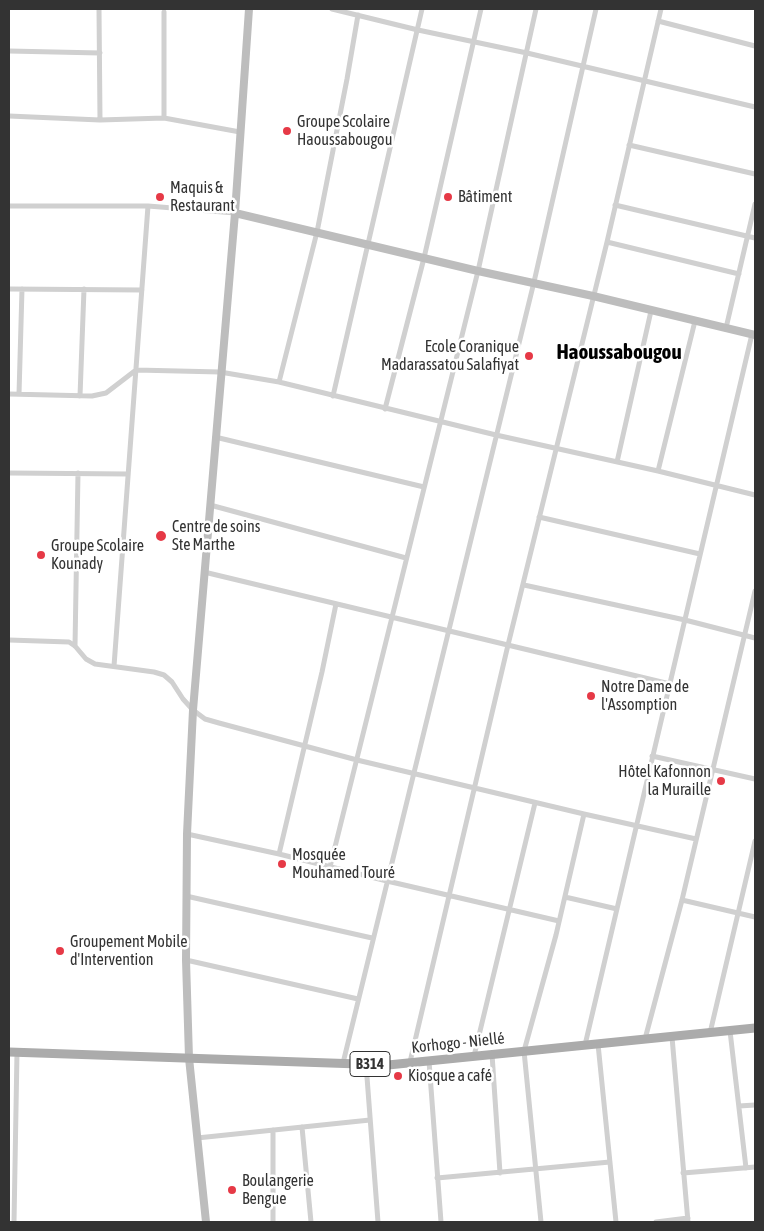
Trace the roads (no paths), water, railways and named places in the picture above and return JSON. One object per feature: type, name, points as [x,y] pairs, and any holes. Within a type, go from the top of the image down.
[{"type":"main road","name":"B314","points":[[730,1031],[755,1028]]},
{"type":"main road","name":"Korhogo - Niellé","points":[[13,1052],[388,1065],[730,1031]]},
{"type":"street","points":[[99,9],[100,120]]},
{"type":"street","points":[[206,1222],[189,1058],[186,960],[186,896],[192,710],[235,214],[249,9]]},
{"type":"street","points":[[332,9],[755,106]]},
{"type":"street","points":[[333,396],[422,9]]},
{"type":"street","points":[[385,409],[424,258],[481,9]]},
{"type":"street","points":[[330,866],[478,271],[536,9]]},
{"type":"street","points":[[342,1063],[534,282],[596,9]]},
{"type":"street","points":[[410,1062],[661,9]]},
{"type":"street","points":[[164,12],[164,118]]},
{"type":"street","points":[[279,382],[317,232],[358,15]]},
{"type":"street","points":[[658,21],[755,46]]},
{"type":"street","points":[[9,51],[100,53]]},
{"type":"street","points":[[9,116],[100,120],[164,118],[240,132]]},
{"type":"street","points":[[629,145],[755,174]]},
{"type":"street","points":[[726,328],[755,204]]},
{"type":"street","points":[[615,205],[755,238]]},
{"type":"street","points":[[9,206],[148,206],[235,214],[478,271],[534,282],[754,335],[684,620],[585,1045]]},
{"type":"street","points":[[114,666],[148,206]]},
{"type":"street","points":[[607,242],[739,274]]},
{"type":"street","points":[[9,289],[142,290]]},
{"type":"street","points":[[20,394],[22,289]]},
{"type":"street","points":[[80,396],[84,290]]},
{"type":"street","points":[[617,462],[651,311]]},
{"type":"street","points":[[658,471],[695,321]]},
{"type":"street","points":[[9,394],[92,396],[106,393],[136,370],[220,372],[279,382],[385,409],[755,495]]},
{"type":"street","points":[[215,436],[424,487]]},
{"type":"street","points":[[9,473],[128,474]]},
{"type":"street","points":[[75,646],[78,473]]},
{"type":"street","points":[[210,505],[406,558]]},
{"type":"street","points":[[539,517],[700,554]]},
{"type":"street","points":[[204,572],[670,684]]},
{"type":"street","points":[[524,585],[684,620],[755,638]]},
{"type":"street","points":[[645,1039],[682,900],[755,591]]},
{"type":"street","points":[[279,854],[305,747],[336,604]]},
{"type":"street","points":[[9,640],[69,642],[86,659],[95,664],[154,672],[164,676],[172,682],[192,710],[205,719],[357,760],[636,826],[696,838]]},
{"type":"street","points":[[652,756],[755,779]]},
{"type":"street","points":[[474,1056],[535,802]]},
{"type":"street","points":[[541,1222],[524,1051],[559,921],[584,814]]},
{"type":"street","points":[[188,834],[559,921]]},
{"type":"street","points":[[710,1033],[755,842]]},
{"type":"street","points":[[186,896],[372,938]]},
{"type":"street","points":[[565,897],[617,909]]},
{"type":"street","points":[[682,900],[755,917]]},
{"type":"street","points":[[186,960],[358,999]]},
{"type":"street","points":[[730,1031],[746,1168]]},
{"type":"street","points":[[656,1222],[688,1220],[672,1036]]},
{"type":"street","points":[[598,1044],[616,1222]]},
{"type":"street","points":[[13,1052],[14,1222]]},
{"type":"street","points":[[492,1054],[500,1173]]},
{"type":"street","points":[[429,1061],[441,1222]]},
{"type":"street","points":[[366,1064],[378,1222]]},
{"type":"street","points":[[739,1106],[755,1105]]},
{"type":"street","points":[[197,1138],[370,1120]]},
{"type":"street","points":[[302,1127],[312,1222]]},
{"type":"street","points":[[273,1130],[273,1222]]},
{"type":"street","points":[[437,1178],[610,1162]]},
{"type":"street","points":[[683,1174],[755,1167]]},
{"type":"place","name":"Groupe Scolaire Haoussabougou","points":[[287,131]]},
{"type":"place","name":"Maquis & Restaurant","points":[[160,197]]},
{"type":"place","name":"Bâtiment","points":[[448,197]]},
{"type":"place","name":"Ecole Coranique Madarassatou Salafiyat","points":[[529,356]]},
{"type":"place","name":"Centre de soins Ste Marthe","points":[[161,536]]},
{"type":"place","name":"Groupe Scolaire Kounady","points":[[41,555]]},
{"type":"place","name":"Notre Dame de l'Assomption","points":[[591,696]]},
{"type":"place","name":"Hôtel Kafonnon la Muraille","points":[[721,781]]},
{"type":"place","name":"Mosquée Mouhamed Touré","points":[[282,864]]},
{"type":"place","name":"Groupement Mobile d'Intervention","points":[[60,951]]},
{"type":"place","name":"Kiosque a café","points":[[398,1076]]},
{"type":"place","name":"Boulangerie Bengue","points":[[232,1190]]},
{"type":"district","name":"Haoussabougou","points":[[619,352]]}]
